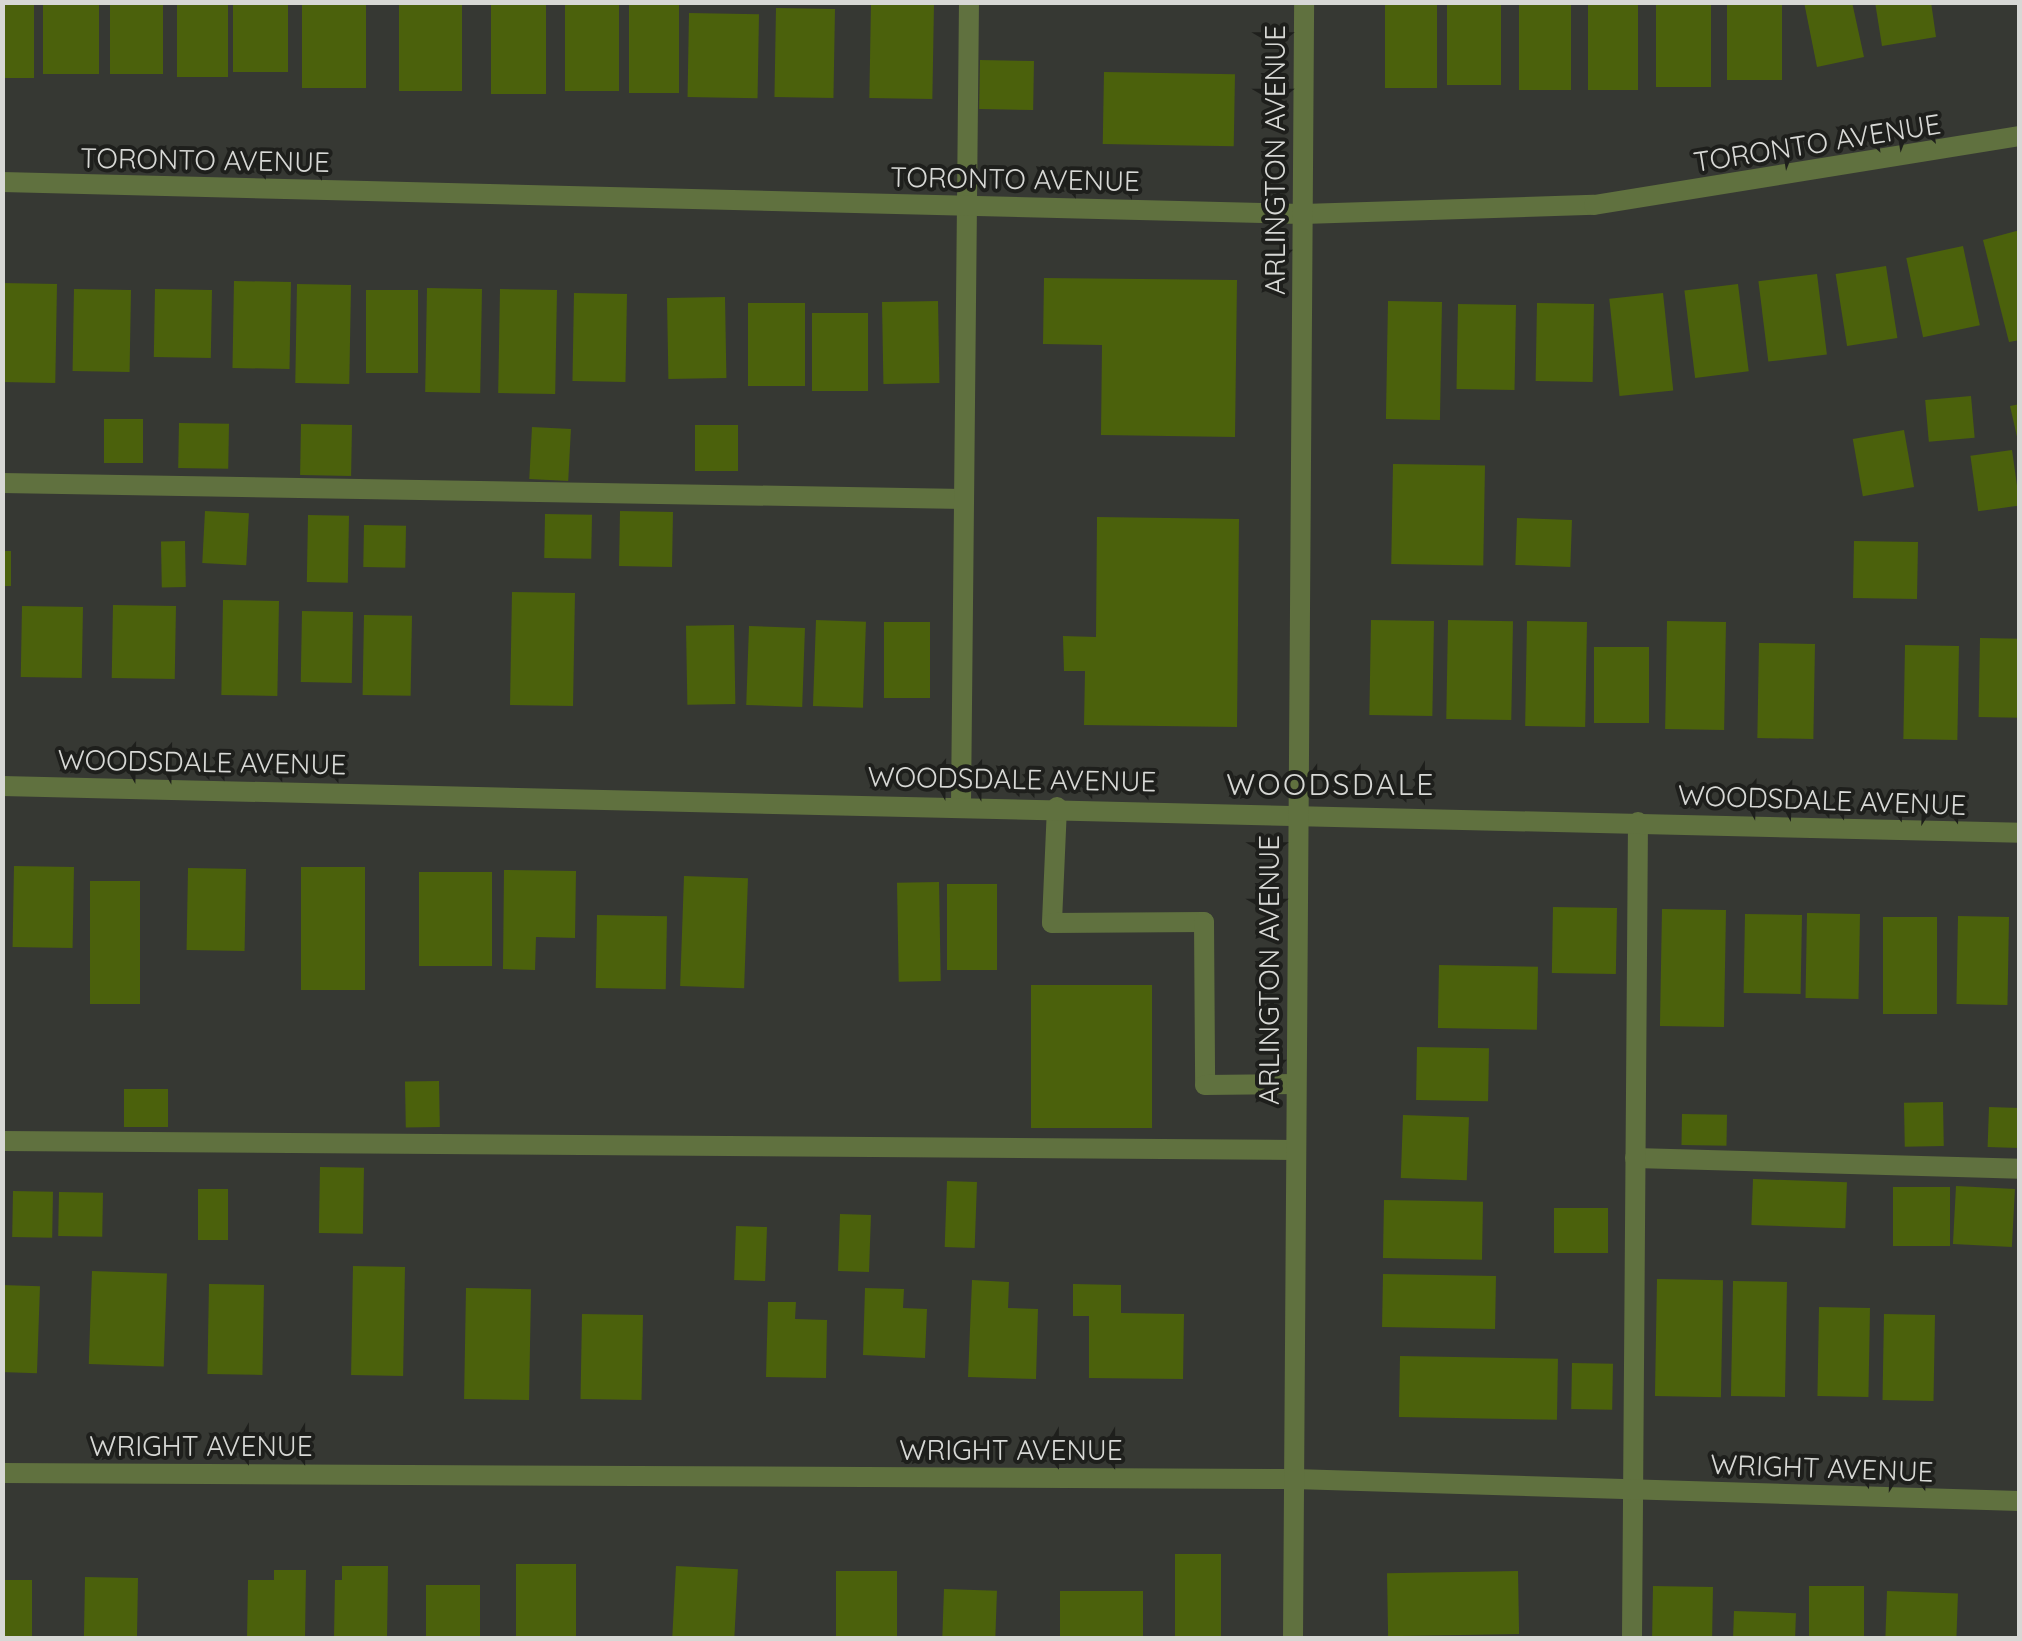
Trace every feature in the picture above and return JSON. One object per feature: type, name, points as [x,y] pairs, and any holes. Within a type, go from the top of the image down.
[{"type":"street","points":[[961,805],[969,2]]},
{"type":"street","name":"ARLINGTON AVENUE","points":[[1293,1638],[1304,2]]},
{"type":"street","name":"TORONTO AVENUE","points":[[2,182],[1302,214],[1594,205],[2020,136]]},
{"type":"street","points":[[2,483],[964,499]]},
{"type":"street","name":"WOODSDALE AVENUE","points":[[2,786],[1298,812],[2020,833]]},
{"type":"street","points":[[1057,807],[1052,923],[1204,922],[1204,1085],[1296,1084]]},
{"type":"street","points":[[1632,1638],[1638,822]]},
{"type":"street","points":[[2,1141],[1296,1150]]},
{"type":"street","points":[[1635,1158],[2020,1169]]},
{"type":"street","name":"WRIGHT AVENUE","points":[[2,1472],[1294,1479],[2020,1502]]},
{"type":"building","points":[[2,2],[34,2],[34,78],[2,78]]},
{"type":"building","points":[[43,2],[99,2],[99,74],[43,74]]},
{"type":"building","points":[[110,2],[163,2],[163,74],[110,74]]},
{"type":"building","points":[[233,2],[288,2],[288,72],[233,72]]},
{"type":"building","points":[[302,2],[366,2],[366,88],[302,88]]},
{"type":"building","points":[[399,2],[462,2],[462,91],[399,91]]},
{"type":"building","points":[[491,2],[546,2],[546,94],[491,94]]},
{"type":"building","points":[[565,2],[619,2],[619,91],[565,91]]},
{"type":"building","points":[[629,2],[679,2],[679,93],[629,93]]},
{"type":"building","points":[[1385,2],[1437,2],[1437,88],[1385,88]]},
{"type":"building","points":[[1447,2],[1501,2],[1501,85],[1447,85]]},
{"type":"building","points":[[1588,2],[1638,2],[1638,90],[1588,90]]},
{"type":"building","points":[[1656,2],[1711,2],[1711,87],[1656,87]]},
{"type":"building","points":[[1727,2],[1782,2],[1782,80],[1727,80]]},
{"type":"building","points":[[1804,2],[1852,2],[1864,57],[1817,67]]},
{"type":"building","points":[[1875,2],[1931,2],[1936,37],[1882,46]]},
{"type":"building","points":[[871,3],[934,4],[932,99],[869,98]]},
{"type":"building","points":[[1519,3],[1571,3],[1571,90],[1519,90]]},
{"type":"building","points":[[177,4],[228,4],[228,77],[177,77]]},
{"type":"building","points":[[776,8],[835,9],[833,98],[774,97]]},
{"type":"building","points":[[689,13],[759,14],[758,98],[688,97]]},
{"type":"building","points":[[980,60],[1034,61],[1033,110],[979,109]]},
{"type":"building","points":[[1104,72],[1235,74],[1234,146],[1103,144]]},
{"type":"building","points":[[2020,230],[2020,340],[2009,342],[1983,240]]},
{"type":"building","points":[[1963,246],[1980,325],[1923,337],[1906,258]]},
{"type":"building","points":[[1886,266],[1897,338],[1847,346],[1836,274]]},
{"type":"building","points":[[1817,274],[1827,354],[1768,362],[1758,281]]},
{"type":"building","points":[[1044,278],[1237,280],[1235,437],[1101,435],[1102,345],[1043,344]]},
{"type":"building","points":[[234,281],[291,282],[289,369],[232,368]]},
{"type":"building","points":[[2,283],[57,284],[55,383],[2,382]]},
{"type":"building","points":[[297,284],[351,285],[349,384],[295,383]]},
{"type":"building","points":[[1738,284],[1749,371],[1695,378],[1684,291]]},
{"type":"building","points":[[427,288],[482,289],[480,393],[425,392]]},
{"type":"building","points":[[74,289],[131,290],[130,372],[73,371]]},
{"type":"building","points":[[155,289],[212,290],[211,358],[154,357]]},
{"type":"building","points":[[500,289],[557,290],[555,394],[498,393]]},
{"type":"building","points":[[366,290],[418,290],[418,373],[366,373]]},
{"type":"building","points":[[574,293],[627,294],[625,382],[572,381]]},
{"type":"building","points":[[1663,293],[1673,390],[1620,396],[1609,299]]},
{"type":"building","points":[[725,297],[726,378],[668,379],[667,298]]},
{"type":"building","points":[[938,301],[939,383],[883,384],[882,302]]},
{"type":"building","points":[[1388,301],[1442,302],[1440,420],[1386,419]]},
{"type":"building","points":[[748,303],[805,303],[805,386],[748,386]]},
{"type":"building","points":[[1537,303],[1594,304],[1593,382],[1536,381]]},
{"type":"building","points":[[1458,304],[1516,305],[1515,390],[1457,389]]},
{"type":"building","points":[[812,313],[868,313],[868,391],[812,391]]},
{"type":"building","points":[[1971,396],[1975,438],[1929,442],[1925,400]]},
{"type":"building","points":[[2020,404],[2020,441],[2018,441],[2010,406]]},
{"type":"building","points":[[104,419],[143,419],[143,463],[104,463]]},
{"type":"building","points":[[179,423],[229,424],[228,469],[178,468]]},
{"type":"building","points":[[301,424],[352,425],[351,476],[300,475]]},
{"type":"building","points":[[695,425],[738,425],[738,471],[695,471]]},
{"type":"building","points":[[532,427],[571,429],[568,481],[529,479]]},
{"type":"building","points":[[1904,430],[1914,487],[1863,496],[1853,439]]},
{"type":"building","points":[[2012,450],[2020,505],[1978,511],[1970,456]]},
{"type":"building","points":[[1393,464],[1485,466],[1483,566],[1391,564]]},
{"type":"building","points":[[205,511],[249,513],[246,565],[202,563]]},
{"type":"building","points":[[620,511],[673,512],[672,567],[619,566]]},
{"type":"building","points":[[545,514],[592,515],[591,559],[544,558]]},
{"type":"building","points":[[308,515],[349,516],[348,583],[307,582]]},
{"type":"building","points":[[1097,517],[1239,519],[1237,727],[1084,725],[1085,671],[1064,671],[1063,636],[1096,637]]},
{"type":"building","points":[[1517,518],[1572,520],[1570,567],[1515,565]]},
{"type":"building","points":[[364,525],[406,526],[405,568],[363,567]]},
{"type":"building","points":[[161,541],[185,541],[186,587],[162,587]]},
{"type":"building","points":[[1854,541],[1918,542],[1917,599],[1853,598]]},
{"type":"building","points":[[2,551],[11,551],[11,586],[2,586]]},
{"type":"building","points":[[512,592],[575,593],[573,706],[510,705]]},
{"type":"building","points":[[223,600],[279,601],[277,696],[221,695]]},
{"type":"building","points":[[113,605],[176,606],[175,679],[112,678]]},
{"type":"building","points":[[22,606],[83,607],[82,678],[21,677]]},
{"type":"building","points":[[302,611],[353,612],[352,683],[301,682]]},
{"type":"building","points":[[364,615],[412,616],[411,696],[363,695]]},
{"type":"building","points":[[816,620],[866,622],[863,708],[813,706]]},
{"type":"building","points":[[1371,620],[1434,621],[1432,716],[1369,715]]},
{"type":"building","points":[[1448,620],[1513,621],[1511,720],[1446,719]]},
{"type":"building","points":[[1527,621],[1587,622],[1585,727],[1525,726]]},
{"type":"building","points":[[1667,621],[1726,622],[1724,730],[1665,729]]},
{"type":"building","points":[[884,622],[930,622],[930,698],[884,698]]},
{"type":"building","points":[[734,625],[735,704],[687,705],[686,626]]},
{"type":"building","points":[[749,626],[805,628],[802,707],[746,705]]},
{"type":"building","points":[[1980,638],[2020,639],[2019,718],[1979,717]]},
{"type":"building","points":[[1759,643],[1815,644],[1813,739],[1757,738]]},
{"type":"building","points":[[1905,645],[1959,646],[1957,740],[1903,739]]},
{"type":"building","points":[[1594,647],[1649,647],[1649,723],[1594,723]]},
{"type":"building","points":[[14,866],[74,867],[73,948],[13,947]]},
{"type":"building","points":[[301,867],[365,867],[365,990],[301,990]]},
{"type":"building","points":[[188,868],[246,869],[245,951],[187,950]]},
{"type":"building","points":[[504,870],[576,871],[575,938],[536,937],[535,970],[503,969]]},
{"type":"building","points":[[419,872],[492,872],[492,966],[419,966]]},
{"type":"building","points":[[684,876],[748,878],[744,988],[680,986]]},
{"type":"building","points":[[90,881],[140,881],[140,1004],[90,1004]]},
{"type":"building","points":[[939,882],[941,981],[899,982],[897,883]]},
{"type":"building","points":[[947,884],[997,884],[997,970],[947,970]]},
{"type":"building","points":[[1553,907],[1617,908],[1616,974],[1552,973]]},
{"type":"building","points":[[1662,909],[1726,910],[1724,1027],[1660,1026]]},
{"type":"building","points":[[1807,913],[1860,914],[1859,999],[1806,998]]},
{"type":"building","points":[[1745,914],[1802,915],[1801,994],[1744,993]]},
{"type":"building","points":[[597,915],[667,916],[666,989],[596,988]]},
{"type":"building","points":[[1958,916],[2009,917],[2007,1005],[1956,1004]]},
{"type":"building","points":[[1883,917],[1937,917],[1937,1014],[1883,1014]]},
{"type":"building","points":[[1439,965],[1538,967],[1537,1030],[1438,1028]]},
{"type":"building","points":[[1031,985],[1152,985],[1152,1128],[1031,1128]]},
{"type":"building","points":[[1417,1047],[1489,1048],[1488,1101],[1416,1100]]},
{"type":"building","points":[[439,1081],[440,1127],[406,1128],[405,1082]]},
{"type":"building","points":[[124,1089],[168,1089],[168,1127],[124,1127]]},
{"type":"building","points":[[1943,1102],[1944,1146],[1905,1147],[1904,1103]]},
{"type":"building","points":[[1989,1107],[2020,1108],[2019,1148],[1988,1147]]},
{"type":"building","points":[[1682,1114],[1727,1115],[1726,1146],[1681,1145]]},
{"type":"building","points":[[1403,1115],[1469,1117],[1467,1180],[1401,1178]]},
{"type":"building","points":[[320,1167],[364,1168],[363,1234],[319,1233]]},
{"type":"building","points":[[1753,1179],[1847,1182],[1845,1228],[1751,1225]]},
{"type":"building","points":[[947,1181],[977,1182],[975,1248],[945,1247]]},
{"type":"building","points":[[1956,1186],[2015,1189],[2012,1247],[1953,1244]]},
{"type":"building","points":[[1893,1187],[1950,1187],[1950,1246],[1893,1246]]},
{"type":"building","points":[[198,1189],[228,1189],[228,1240],[198,1240]]},
{"type":"building","points":[[13,1191],[53,1192],[52,1238],[12,1237]]},
{"type":"building","points":[[59,1192],[103,1193],[102,1237],[58,1236]]},
{"type":"building","points":[[1384,1200],[1483,1202],[1482,1260],[1383,1258]]},
{"type":"building","points":[[1554,1208],[1608,1208],[1608,1253],[1554,1253]]},
{"type":"building","points":[[840,1214],[871,1215],[869,1272],[838,1271]]},
{"type":"building","points":[[736,1226],[767,1227],[765,1281],[734,1280]]},
{"type":"building","points":[[353,1266],[405,1267],[403,1376],[351,1375]]},
{"type":"building","points":[[92,1271],[167,1274],[164,1367],[89,1364]]},
{"type":"building","points":[[1383,1274],[1496,1276],[1495,1329],[1382,1327]]},
{"type":"building","points":[[1657,1279],[1723,1280],[1721,1397],[1655,1396]]},
{"type":"building","points":[[972,1280],[1009,1282],[1008,1308],[1038,1309],[1036,1379],[968,1377]]},
{"type":"building","points":[[1733,1281],[1787,1282],[1785,1397],[1731,1396]]},
{"type":"building","points":[[209,1284],[264,1285],[262,1375],[207,1374]]},
{"type":"building","points":[[1073,1284],[1121,1285],[1121,1313],[1184,1314],[1183,1379],[1089,1378],[1089,1316],[1073,1316]]},
{"type":"building","points":[[2,1285],[40,1286],[37,1373],[2,1372]]},
{"type":"building","points":[[466,1288],[531,1289],[529,1400],[464,1399]]},
{"type":"building","points":[[865,1288],[904,1289],[903,1308],[927,1309],[925,1358],[863,1355]]},
{"type":"building","points":[[768,1302],[796,1302],[795,1319],[827,1320],[826,1378],[766,1377]]},
{"type":"building","points":[[1819,1307],[1870,1308],[1868,1397],[1817,1396]]},
{"type":"building","points":[[582,1314],[643,1315],[642,1400],[581,1399]]},
{"type":"building","points":[[1884,1314],[1935,1315],[1933,1401],[1882,1400]]},
{"type":"building","points":[[1400,1356],[1558,1359],[1557,1420],[1399,1417]]},
{"type":"building","points":[[1572,1363],[1613,1364],[1612,1410],[1571,1409]]},
{"type":"building","points":[[1175,1554],[1221,1554],[1221,1638],[1175,1638]]},
{"type":"building","points":[[516,1564],[576,1564],[576,1638],[516,1638]]},
{"type":"building","points":[[342,1566],[388,1566],[387,1638],[334,1638],[335,1580],[342,1580]]},
{"type":"building","points":[[676,1566],[738,1569],[734,1638],[672,1638]]},
{"type":"building","points":[[274,1570],[306,1570],[305,1638],[247,1638],[248,1580],[274,1580]]},
{"type":"building","points":[[836,1571],[897,1571],[897,1638],[836,1638]]},
{"type":"building","points":[[1518,1571],[1519,1634],[1388,1636],[1387,1573]]},
{"type":"building","points":[[85,1577],[138,1578],[137,1638],[84,1638]]},
{"type":"building","points":[[2,1580],[32,1580],[32,1638],[2,1638]]},
{"type":"building","points":[[426,1585],[480,1585],[480,1638],[426,1638]]},
{"type":"building","points":[[1653,1586],[1713,1587],[1712,1638],[1652,1638]]},
{"type":"building","points":[[1809,1586],[1864,1586],[1864,1638],[1809,1638]]},
{"type":"building","points":[[944,1589],[997,1591],[995,1638],[942,1638]]},
{"type":"building","points":[[1060,1591],[1143,1591],[1143,1638],[1060,1638]]},
{"type":"building","points":[[1887,1591],[1958,1593],[1956,1638],[1885,1638]]},
{"type":"building","points":[[1734,1611],[1796,1613],[1795,1638],[1733,1638]]},
{"type":"district","name":"WOODSDALE","points":[[1331,784]]}]
